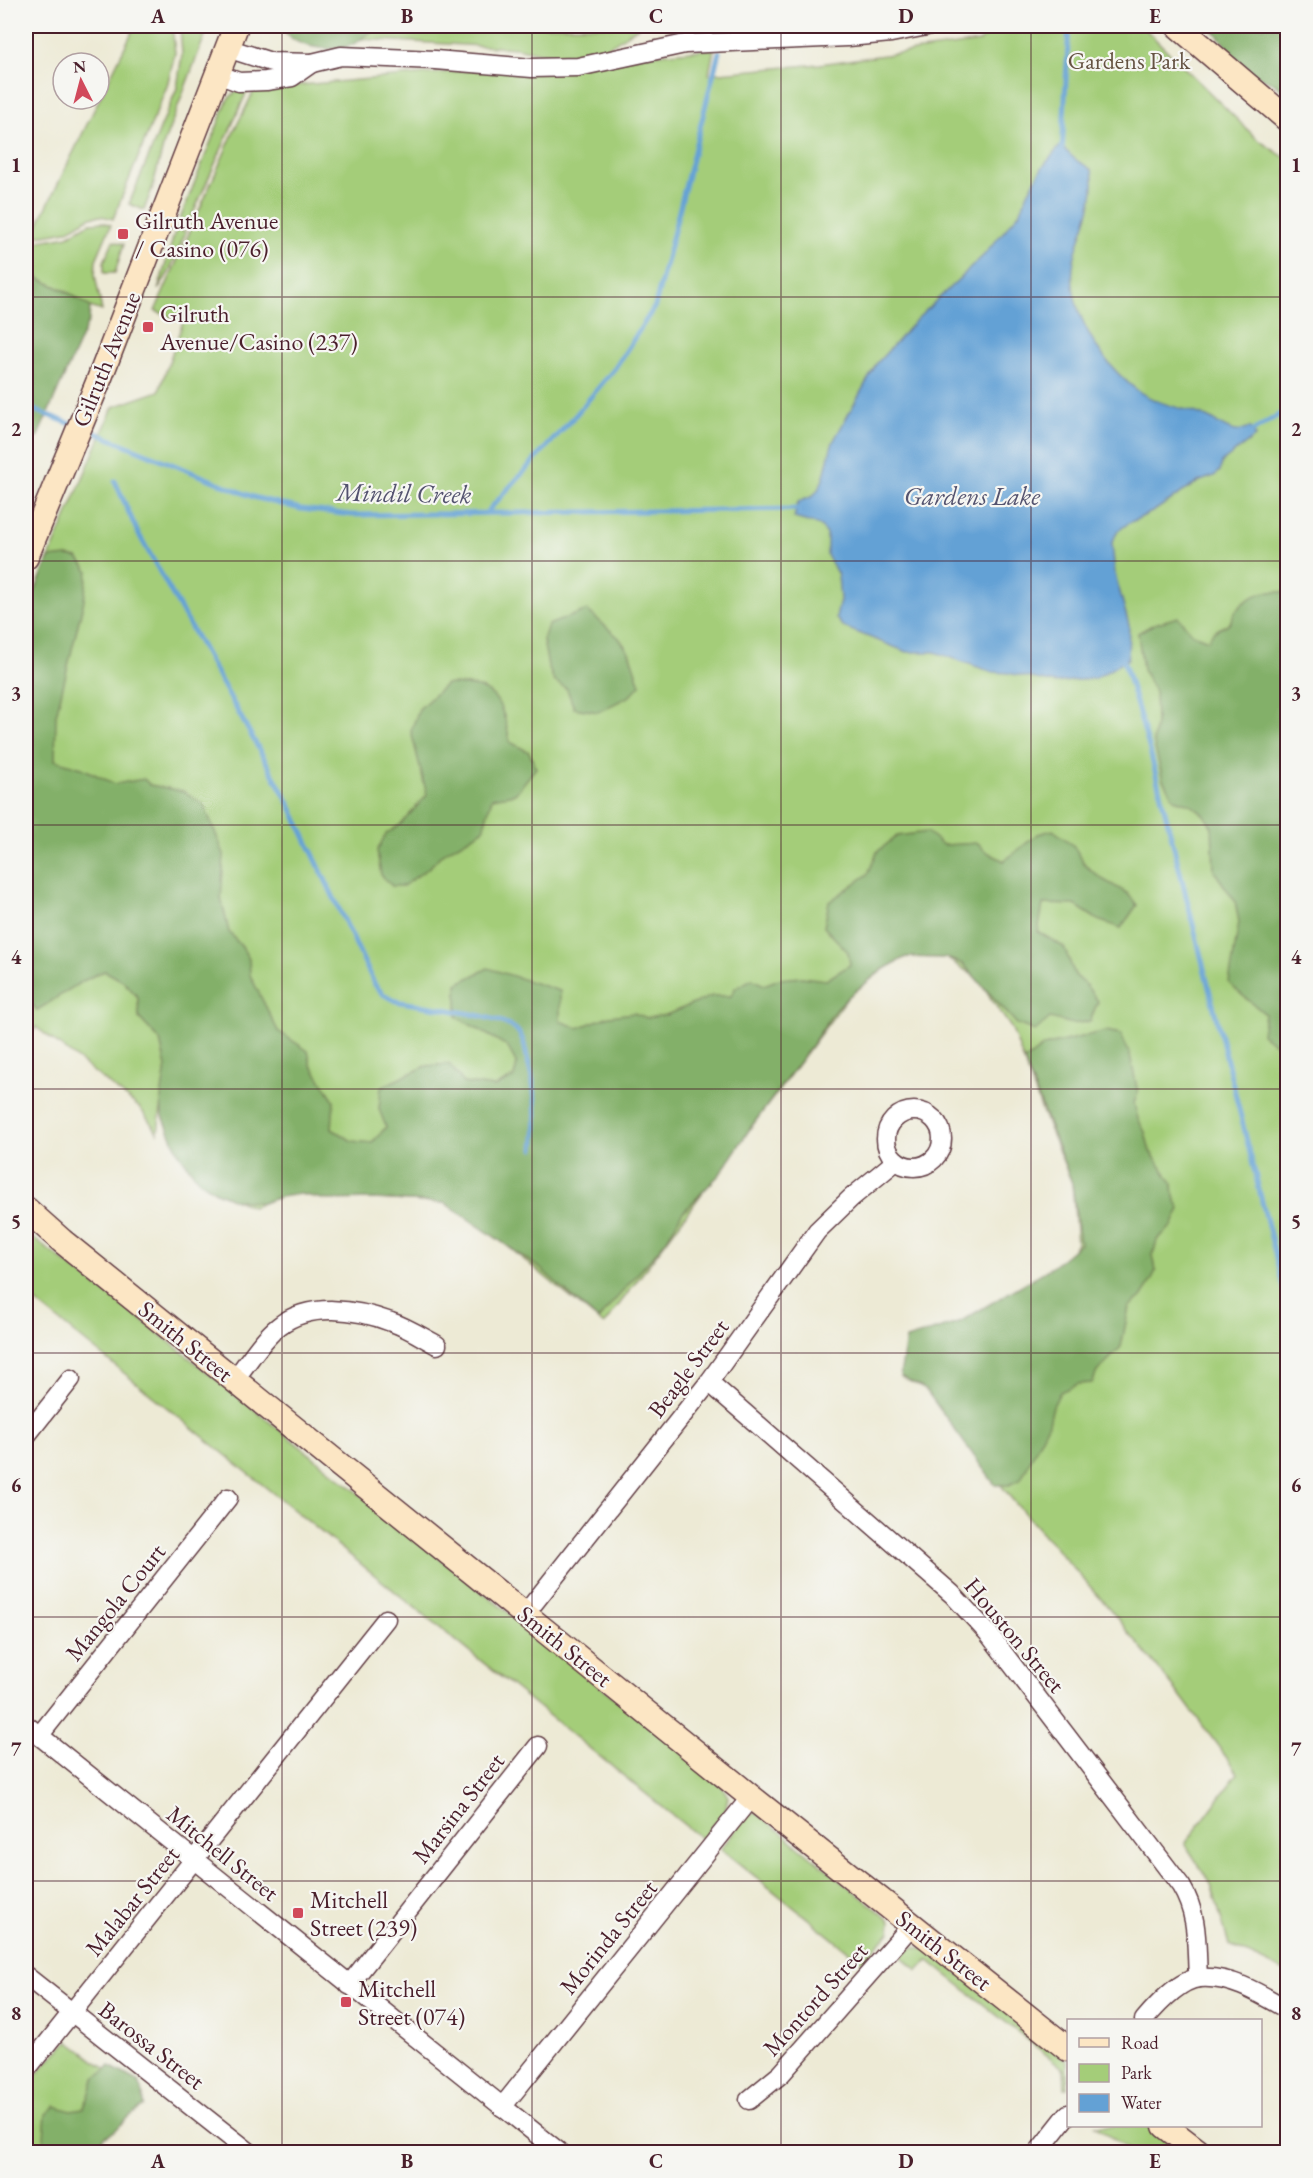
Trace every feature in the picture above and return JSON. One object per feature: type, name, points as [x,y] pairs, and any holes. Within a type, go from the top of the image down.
[{"type":"street","name":"Gilruth Avenue","points":[[26,557],[97,386],[236,26]]},
{"type":"street","points":[[227,48],[271,62],[312,63],[341,56],[435,60],[532,68],[578,67],[685,44],[848,37],[891,33],[927,26]]},
{"type":"street","points":[[1178,26],[1287,120]]},
{"type":"street","points":[[217,74],[240,82],[266,81],[292,77],[312,63]]},
{"type":"street","name":"Beagle Street","points":[[526,1613],[709,1382],[817,1231],[851,1198],[896,1161]]},
{"type":"street","name":"Smith Street","points":[[26,1209],[62,1241],[526,1613],[751,1797],[1067,2048]]},
{"type":"street","name":"Smith Street","points":[[26,1220],[62,1241]]},
{"type":"street","points":[[234,1380],[278,1327],[288,1320],[314,1311],[345,1312],[391,1322],[437,1345]]},
{"type":"street","points":[[26,1436],[71,1379]]},
{"type":"street","name":"Houston Street","points":[[709,1382],[952,1594],[988,1634],[1181,1886],[1190,1901],[1195,1918],[1198,1978]]},
{"type":"street","name":"Mangola Court","points":[[32,1730],[228,1498]]},
{"type":"street","name":"Malabar Street","points":[[26,2070],[386,1619]]},
{"type":"street","name":"Mitchell Street","points":[[32,1730],[559,2152]]},
{"type":"street","name":"Marsina Street","points":[[349,1985],[538,1746]]},
{"type":"street","name":"Morinda Street","points":[[502,2107],[751,1797]]},
{"type":"street","name":"Montord Street","points":[[749,2100],[781,2074],[912,1925]]},
{"type":"street","name":"Barossa Street","points":[[26,1976],[249,2152]]},
{"type":"street","points":[[1145,2019],[1168,1995],[1198,1978],[1227,1981],[1255,1991],[1287,2010]]},
{"type":"street","points":[[1038,2152],[1067,2115]]},
{"type":"street","points":[[1166,2127],[1199,2152]]},
{"type":"green space","points":[[135,26],[172,26],[175,53],[167,86],[113,219],[91,217],[65,231],[32,237],[94,111],[111,111],[111,75]]},
{"type":"green space","points":[[180,26],[206,26],[207,30],[164,143],[144,210],[129,204],[177,88],[182,54]]},
{"type":"green space","points":[[282,26],[394,26],[390,33],[372,31],[352,45],[341,48],[321,48],[301,44],[286,33]]},
{"type":"green space","points":[[286,26],[640,26],[597,52],[562,56],[516,48],[292,35]]},
{"type":"green space","name":"Gardens Park","points":[[998,26],[1142,26],[1257,139],[1287,159],[1287,1973],[1229,1945],[1211,1884],[1185,1844],[1238,1773],[1183,1699],[1109,1608],[1011,1498],[926,1389],[1054,1280],[1077,1243],[1072,1183],[1042,1111],[1012,1029],[976,977],[946,958],[900,957],[848,997],[604,1325],[456,1204],[288,1193],[253,1207],[216,1192],[176,1134],[163,976],[59,908],[26,612],[113,407],[159,391],[183,322],[155,311],[234,131],[255,89],[714,49],[709,74],[820,64],[979,42]]},
{"type":"green space","points":[[1207,26],[1287,26],[1287,94],[1273,83],[1244,70],[1216,33]]},
{"type":"green space","points":[[248,89],[187,227],[178,224],[228,99],[237,91]]},
{"type":"green space","points":[[103,222],[111,225],[96,260],[95,275],[102,311],[90,307],[69,293],[26,272],[26,249],[29,243],[68,236],[90,223]]},
{"type":"green space","points":[[176,228],[186,232],[169,272],[158,290]]},
{"type":"green space","points":[[113,241],[124,244],[115,273],[104,273],[104,262]]},
{"type":"green space","points":[[26,272],[69,293],[90,307],[89,320],[37,438],[26,433]]},
{"type":"green space","points":[[67,556],[78,558],[88,571],[84,600],[56,715],[55,760],[82,768],[115,784],[144,779],[150,785],[183,791],[204,805],[224,854],[221,898],[229,932],[249,959],[250,975],[278,1031],[308,1051],[311,1065],[334,1100],[332,1129],[352,1141],[372,1143],[386,1127],[379,1109],[381,1087],[426,1066],[449,1064],[464,1083],[495,1087],[514,1077],[517,1064],[507,1046],[457,1017],[457,984],[488,968],[560,991],[560,1021],[578,1028],[609,1016],[634,1013],[647,1018],[666,1015],[712,996],[731,996],[735,988],[752,979],[764,985],[779,979],[802,977],[826,980],[850,965],[848,952],[824,927],[829,902],[868,874],[877,852],[897,836],[927,832],[943,845],[978,843],[985,851],[1004,861],[1038,834],[1053,830],[1073,845],[1086,866],[1102,879],[1127,893],[1137,905],[1121,928],[1098,920],[1075,905],[1043,904],[1038,932],[1064,947],[1075,975],[1098,1001],[1090,1021],[1073,1024],[1050,1018],[1035,1031],[1017,1024],[963,964],[946,958],[906,957],[882,970],[835,1010],[720,1174],[682,1213],[666,1241],[598,1320],[541,1269],[445,1203],[374,1199],[327,1200],[300,1194],[262,1203],[232,1199],[216,1192],[198,1180],[178,1152],[162,1114],[161,1098],[166,1067],[160,1040],[139,1018],[138,997],[123,981],[105,971],[79,983],[37,1010],[26,998],[26,612],[49,558]]},
{"type":"green space","points":[[1265,592],[1284,592],[1288,597],[1287,1053],[1262,1034],[1265,1014],[1229,983],[1239,922],[1235,901],[1214,871],[1212,827],[1204,815],[1190,804],[1174,799],[1163,780],[1153,740],[1156,723],[1155,692],[1143,670],[1138,633],[1154,624],[1178,617],[1193,634],[1208,640],[1213,632],[1230,623],[1235,612],[1243,603]]},
{"type":"green space","points":[[587,610],[619,638],[629,652],[640,685],[630,696],[598,712],[574,708],[567,689],[554,681],[548,666],[543,640],[548,625]]},
{"type":"green space","points":[[446,684],[475,687],[493,696],[499,703],[510,742],[529,752],[536,768],[515,794],[492,798],[483,830],[442,854],[430,867],[403,886],[392,886],[381,875],[377,851],[386,834],[401,824],[427,795],[411,731],[419,709]]},
{"type":"green space","points":[[105,971],[123,981],[138,997],[139,1018],[160,1040],[166,1066],[158,1133],[140,1108],[36,1027],[26,1041],[26,998],[37,1010],[79,983]]},
{"type":"green space","points":[[1106,1031],[1121,1034],[1130,1055],[1138,1093],[1134,1103],[1138,1119],[1145,1132],[1150,1151],[1173,1184],[1174,1197],[1180,1209],[1172,1226],[1157,1240],[1153,1255],[1156,1270],[1141,1297],[1129,1307],[1121,1347],[1097,1372],[1092,1383],[1078,1384],[1060,1392],[1053,1406],[1049,1423],[1021,1479],[1009,1485],[995,1485],[926,1390],[900,1376],[906,1339],[958,1323],[1052,1267],[1080,1244],[1072,1183],[1024,1061],[1044,1046]]},
{"type":"green space","points":[[26,1233],[147,1324],[720,1782],[728,1797],[725,1811],[702,1839],[26,1294]]},
{"type":"green space","points":[[756,1812],[891,1921],[890,1932],[862,1962],[721,1849],[747,1814]]},
{"type":"green space","points":[[915,1947],[929,1950],[1067,2060],[1067,2088],[1065,2088],[1064,2069],[928,1960],[918,1971],[902,1957],[902,1952]]},
{"type":"green space","points":[[68,2041],[140,2094],[75,2152],[26,2152],[26,2085]]},
{"type":"green space","points":[[110,2066],[139,2083],[142,2088],[144,2106],[127,2118],[115,2131],[105,2136],[94,2152],[48,2152],[43,2147],[46,2114],[55,2106],[71,2111],[83,2109],[94,2079]]},
{"type":"green space","points":[[1096,2127],[1150,2127],[1182,2152],[1132,2152]]},
{"type":"water","name":"Gardens Lake","points":[[1059,147],[1092,171],[1091,205],[1074,260],[1073,278],[1080,314],[1098,349],[1123,378],[1147,397],[1202,415],[1230,430],[1239,431],[1250,427],[1256,436],[1222,462],[1220,471],[1214,476],[1198,482],[1118,531],[1112,542],[1115,574],[1129,625],[1128,659],[1096,678],[1055,683],[992,672],[935,652],[907,652],[843,627],[836,618],[840,600],[838,575],[827,555],[827,534],[819,525],[794,518],[798,502],[811,497],[820,486],[834,440],[877,363],[918,318],[984,255],[1021,211],[1042,168]]},
{"type":"waterway","points":[[1062,153],[1069,26]]},
{"type":"waterway","points":[[487,512],[574,417],[615,368],[655,306],[719,52]]},
{"type":"waterway","name":"Mindil Creek","points":[[26,407],[74,425]]},
{"type":"waterway","points":[[1248,434],[1288,409]]},
{"type":"waterway","name":"Mindil Creek","points":[[86,429],[253,497],[301,509],[352,515],[801,509]]},
{"type":"waterway","points":[[115,481],[137,531],[289,803],[375,985],[383,994],[396,1001],[491,1019],[514,1028],[522,1037],[534,1091],[536,1114],[534,1149]]},
{"type":"waterway","points":[[1124,662],[1149,747],[1288,1306]]},
{"type":"waterway","points":[[1281,1895],[1288,1893]]},
{"type":"place","name":"Gilruth Avenue / Casino (076)","points":[[123,234]]},
{"type":"place","name":"Gilruth Avenue/Casino (237)","points":[[148,327]]},
{"type":"place","name":"Mitchell Street (239)","points":[[298,1913]]},
{"type":"place","name":"Mitchell Street (074)","points":[[346,2002]]}]
